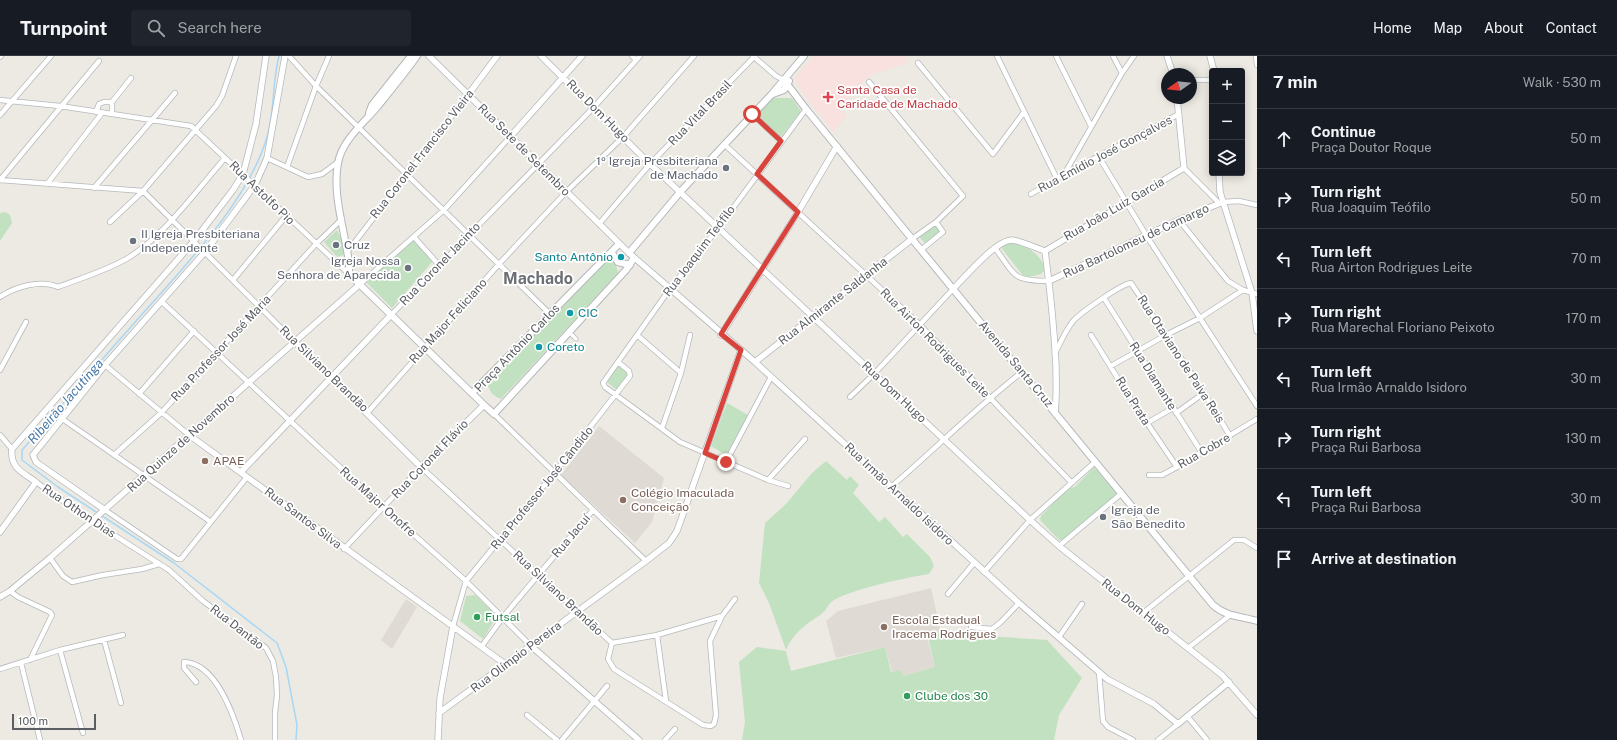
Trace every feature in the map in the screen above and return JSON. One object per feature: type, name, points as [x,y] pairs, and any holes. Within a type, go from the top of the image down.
[{"type":"main road","points":[[629,253],[681,191],[752,114],[784,82],[793,68],[804,56]]},
{"type":"main road","points":[[349,274],[348,251],[337,188],[338,162],[344,148],[368,115],[372,104],[390,86],[414,57]]},
{"type":"main road","points":[[784,82],[784,90]]},
{"type":"main road","name":"Avenida Santa Cruz","points":[[784,82],[1213,605],[1219,611],[1229,616]]},
{"type":"main road","points":[[771,95],[784,90]]},
{"type":"main road","points":[[784,90],[798,98]]},
{"type":"main road","name":"Praça Antônio Carlos","points":[[494,414],[472,393],[549,313],[612,253],[619,244]]},
{"type":"main road","points":[[612,253],[618,262],[624,265],[630,265]]},
{"type":"main road","points":[[494,414],[570,332],[630,265],[634,258]]},
{"type":"main road","name":"Rua Astolfo Pio","points":[[349,274],[472,393]]},
{"type":"main road","points":[[1229,616],[1257,621]]},
{"type":"street","points":[[0,115],[52,56]]},
{"type":"street","points":[[110,222],[143,191],[216,106],[222,96],[236,56]]},
{"type":"street","points":[[12,449],[195,242],[244,175],[256,124],[266,56]]},
{"type":"street","points":[[247,477],[211,522],[143,477],[61,418],[105,365],[162,302],[245,201],[267,158],[285,56]]},
{"type":"street","points":[[289,56],[316,86],[359,126],[468,235],[549,313]]},
{"type":"street","points":[[287,167],[316,86],[329,56]]},
{"type":"street","name":"Rua Sete de Setembro","points":[[430,56],[619,244]]},
{"type":"street","name":"Rua Coronel Francisco Vieira","points":[[348,251],[497,56]]},
{"type":"street","name":"Rua Dom Hugo","points":[[541,56],[650,164],[681,191],[1030,520],[1059,546],[1230,682],[1257,715]]},
{"type":"street","points":[[359,285],[444,210],[582,56]]},
{"type":"street","points":[[632,56],[636,60]]},
{"type":"street","name":"Rua Coronel Jacinto","points":[[241,472],[438,264],[594,107],[640,56]]},
{"type":"street","name":"Rua Major Feliciano","points":[[368,412],[499,264],[566,192],[623,137],[694,56]]},
{"type":"street","points":[[754,56],[784,82]]},
{"type":"street","name":"Rua Vital Brasil","points":[[599,224],[650,164],[754,56]]},
{"type":"street","points":[[997,56],[1057,179]]},
{"type":"street","points":[[1056,56],[1091,126]]},
{"type":"street","points":[[1113,56],[1122,73]]},
{"type":"street","points":[[1065,174],[1091,126],[1122,73],[1134,56]]},
{"type":"street","points":[[1168,56],[1171,68]]},
{"type":"street","points":[[1210,56],[1213,68]]},
{"type":"street","points":[[1256,56],[1257,65]]},
{"type":"street","points":[[0,180],[60,106],[99,61]]},
{"type":"street","points":[[918,63],[993,154],[1024,112]]},
{"type":"street","points":[[112,114],[112,102],[130,78]]},
{"type":"street","points":[[1197,80],[1209,80]]},
{"type":"street","points":[[869,82],[963,196],[936,222],[912,239]]},
{"type":"street","points":[[94,188],[175,93]]},
{"type":"street","name":"Rua Astolfo Pio","points":[[0,100],[60,106],[186,124],[195,130],[254,184],[286,216],[349,274]]},
{"type":"street","points":[[96,112],[101,103],[112,102]]},
{"type":"street","points":[[1178,104],[1184,168],[1221,203],[1239,201],[1257,205]]},
{"type":"street","name":"Rua Joaquim Teófilo","points":[[616,395],[605,387],[603,383],[669,290],[806,109]]},
{"type":"street","points":[[47,184],[102,113]]},
{"type":"street","points":[[752,114],[781,141]]},
{"type":"street","name":"Rua Emídio José Gonçalves","points":[[1032,194],[1065,174],[1179,114]]},
{"type":"street","name":"Rua Airton Rodrigues Leite","points":[[724,144],[919,324],[1071,482]]},
{"type":"street","points":[[721,334],[798,212],[836,146]]},
{"type":"street","points":[[1098,157],[1146,235],[1257,406]]},
{"type":"street","points":[[0,297],[8,291],[44,283],[58,287],[113,266],[128,258],[172,219],[225,158]]},
{"type":"street","points":[[267,158],[308,177],[322,174],[338,162]]},
{"type":"street","name":"Rua João Luiz Garcia","points":[[1045,251],[1184,168]]},
{"type":"street","points":[[1219,176],[1221,203],[1255,293],[1257,331]]},
{"type":"street","points":[[0,180],[143,191]]},
{"type":"street","name":"Rua Silviano Brandão","points":[[143,191],[422,467],[612,643]]},
{"type":"street","name":"Rua Bartolomeu de Camargo","points":[[1049,280],[1179,220],[1221,203]]},
{"type":"street","points":[[233,280],[286,216]]},
{"type":"street","name":"Rua Professor José Maria","points":[[114,455],[161,413],[316,244],[342,219]]},
{"type":"street","points":[[1179,220],[1228,281],[1243,290],[1255,293]]},
{"type":"street","points":[[921,250],[943,232],[936,222]]},
{"type":"street","points":[[414,237],[438,264]]},
{"type":"street","name":"Rua Almirante Saldanha","points":[[755,362],[912,239]]},
{"type":"street","points":[[850,397],[874,374],[953,289],[995,248],[1004,242],[1014,240],[1045,251],[1055,353],[1057,400],[1055,412]]},
{"type":"street","points":[[619,244],[629,253]]},
{"type":"street","points":[[995,248],[1016,275],[1022,280],[1049,280]]},
{"type":"street","name":"Rua Irmão Arnaldo Isidoro","points":[[629,253],[669,290],[755,362],[974,563],[1099,672],[1117,685],[1154,704],[1178,724]]},
{"type":"street","name":"Rua Otaviano de Paiva Reis","points":[[1104,298],[1126,284],[1131,283],[1204,393],[1230,436]]},
{"type":"street","name":"Rua Quinze de Novembro","points":[[1,598],[94,520],[359,285]]},
{"type":"street","points":[[1111,366],[1200,318],[1243,290]]},
{"type":"street","points":[[1055,353],[1073,321],[1104,298]]},
{"type":"street","name":"Rua Diamante","points":[[1104,298],[1202,453]]},
{"type":"street","name":"Rua Major Onofre","points":[[162,302],[384,508],[466,581],[530,645],[639,740]]},
{"type":"street","points":[[0,370],[26,322]]},
{"type":"street","points":[[139,394],[194,331]]},
{"type":"street","points":[[570,332],[576,339]]},
{"type":"street","points":[[662,428],[681,373],[690,335]]},
{"type":"street","name":"Rua Prata","points":[[1091,335],[1177,467]]},
{"type":"street","points":[[637,336],[681,373]]},
{"type":"street","name":"Rua Olímpio Pereira","points":[[439,713],[674,538],[741,350]]},
{"type":"street","name":"Rua Professor José Cândido","points":[[466,581],[555,472],[630,376],[630,373],[618,362]]},
{"type":"street","name":"Rua Santos Silva","points":[[105,365],[161,413],[344,549],[482,646],[505,664]]},
{"type":"street","points":[[891,487],[946,440],[990,397],[1022,372]]},
{"type":"street","points":[[726,462],[771,377]]},
{"type":"street","points":[[1176,413],[1204,393]]},
{"type":"street","points":[[616,395],[680,442],[768,480],[788,486]]},
{"type":"street","name":"Rua Coronel Flávio","points":[[344,549],[422,467],[484,405]]},
{"type":"street","points":[[1147,423],[1173,408]]},
{"type":"street","points":[[494,414],[646,560]]},
{"type":"street","name":"Rua Othon Dias","points":[[61,418],[34,451],[33,459],[104,510],[177,559],[181,559],[211,522]]},
{"type":"street","name":"Rua Cobre","points":[[1149,475],[1162,475],[1202,453],[1257,419]]},
{"type":"street","name":"Rua Othon Dias","points":[[0,435],[12,449],[11,459],[17,468],[174,575]]},
{"type":"street","points":[[768,480],[805,439]]},
{"type":"street","points":[[984,572],[1030,520],[1095,462]]},
{"type":"street","points":[[0,532],[36,482]]},
{"type":"street","points":[[1059,546],[1122,493]]},
{"type":"street","name":"Rua Jacuí","points":[[482,646],[503,617],[593,510]]},
{"type":"street","points":[[1144,613],[1234,540],[1244,540],[1257,548]]},
{"type":"street","points":[[50,558],[63,576],[72,582],[103,575],[142,569],[159,564]]},
{"type":"street","points":[[948,594],[974,563]]},
{"type":"street","name":"Rua Dantão","points":[[174,575],[203,600],[266,648],[273,661],[276,677],[277,695],[275,740]]},
{"type":"street","points":[[438,740],[442,686],[453,626],[466,581]]},
{"type":"street","points":[[10,591],[18,597],[50,612],[52,615],[30,660]]},
{"type":"street","points":[[722,616],[657,634],[612,643],[608,659],[614,669],[703,725],[707,726],[714,724],[716,715],[710,641],[722,616],[735,599]]},
{"type":"street","points":[[971,627],[992,629],[1001,622],[1019,603]]},
{"type":"street","points":[[1060,637],[1082,604]]},
{"type":"street","points":[[1188,648],[1229,616]]},
{"type":"street","points":[[657,634],[666,701]]},
{"type":"street","points":[[0,669],[60,650],[123,635]]},
{"type":"street","points":[[104,640],[121,703]]},
{"type":"street","points":[[60,650],[83,733]]},
{"type":"street","points":[[196,682],[184,668],[184,662],[203,670],[223,693],[230,706],[241,740]]},
{"type":"street","points":[[21,663],[40,740]]},
{"type":"street","points":[[1099,672],[1103,721],[1108,727],[1134,740]]},
{"type":"street","points":[[1158,740],[1230,682]]},
{"type":"street","points":[[562,740],[607,686]]},
{"type":"street","points":[[527,715],[557,740]]},
{"type":"street","points":[[1187,716],[1207,740]]},
{"type":"street","points":[[666,740],[675,729]]},
{"type":"shaded area","name":"Santa Casa de Caridade de Machado","points":[[814,56],[908,56],[905,64],[871,75],[863,82],[839,109],[847,116],[833,132],[797,85],[795,77]]},
{"type":"shaded area","name":"Colégio Imaculada Conceição","points":[[599,426],[664,478],[652,522],[635,543],[561,475]]},
{"type":"shaded area","name":"Escola Estadual Iracema Rodrigues","points":[[931,588],[941,633],[927,637],[935,667],[903,676],[901,670],[892,672],[885,647],[836,658],[826,621],[838,611]]},
{"type":"shaded area","points":[[406,599],[417,607],[392,649],[381,640]]},
{"type":"green space","points":[[772,98],[792,98],[801,111],[780,138],[757,117],[756,114]]},
{"type":"green space","points":[[5,212],[10,215],[12,223],[0,241],[0,213]]},
{"type":"green space","points":[[937,224],[943,232],[926,244],[919,237]]},
{"type":"green space","points":[[337,230],[345,246],[344,255],[337,257],[324,242]]},
{"type":"green space","points":[[414,240],[433,261],[392,308],[366,282]]},
{"type":"green space","points":[[1005,243],[1018,244],[1036,254],[1040,258],[1045,270],[1041,274],[1025,278],[1002,249]]},
{"type":"green space","points":[[611,261],[616,265],[618,273],[501,399],[493,395],[487,383],[604,263]]},
{"type":"green space","points":[[618,365],[626,371],[628,376],[617,390],[608,383],[607,379]]},
{"type":"green space","points":[[727,403],[748,415],[726,455],[711,446]]},
{"type":"green space","points":[[826,461],[847,480],[850,476],[859,485],[853,493],[879,522],[885,517],[903,537],[907,534],[930,557],[934,566],[929,574],[855,591],[834,600],[822,614],[804,626],[796,634],[786,650],[769,603],[759,583],[765,523],[786,504],[812,473]]},
{"type":"green space","points":[[1094,467],[1117,494],[1064,540],[1059,540],[1040,520],[1041,516],[1068,488],[1075,487]]},
{"type":"green space","points":[[475,595],[497,616],[483,639],[460,621],[466,596]]},
{"type":"green space","name":"Clube dos 30","points":[[941,633],[1047,640],[1082,678],[1059,715],[1054,740],[742,740],[745,722],[739,662],[757,647],[786,651],[791,671],[885,647],[891,672],[901,670],[903,676],[935,667],[928,637]]},
{"type":"waterway","name":"Ribeirão Jacutinga","points":[[279,56],[275,76],[270,127],[267,137],[258,160],[232,207],[179,273],[22,450],[22,460],[58,487],[174,563],[277,643],[286,667],[297,725],[296,740]]},
{"type":"place","name":"Santa Casa de Caridade de Machado","points":[[828,97]]},
{"type":"place","name":"1º Igreja Presbiteriana de Machado","points":[[726,168]]},
{"type":"place","name":"II Igreja Presbiteriana Independente","points":[[133,241]]},
{"type":"place","name":"Cruz","points":[[336,245]]},
{"type":"place","name":"Santo Antônio","points":[[621,257]]},
{"type":"place","name":"Igreja Nossa Senhora de Aparecida","points":[[408,268]]},
{"type":"place","name":"CIC","points":[[570,313]]},
{"type":"place","name":"Coreto","points":[[539,347]]},
{"type":"place","name":"APAE","points":[[205,461]]},
{"type":"place","name":"Colégio Imaculada Conceição","points":[[623,500]]},
{"type":"place","name":"Igreja de São Benedito","points":[[1103,517]]},
{"type":"place","name":"Futsal","points":[[477,617]]},
{"type":"place","name":"Escola Estadual Iracema Rodrigues","points":[[884,627]]},
{"type":"place","name":"Clube dos 30","points":[[907,696]]},
{"type":"district","name":"Machado","points":[[538,278]]},
{"type":"route","points":[[726,462],[705,453],[741,350],[721,334],[798,212],[757,174],[781,141],[752,114]]}]
